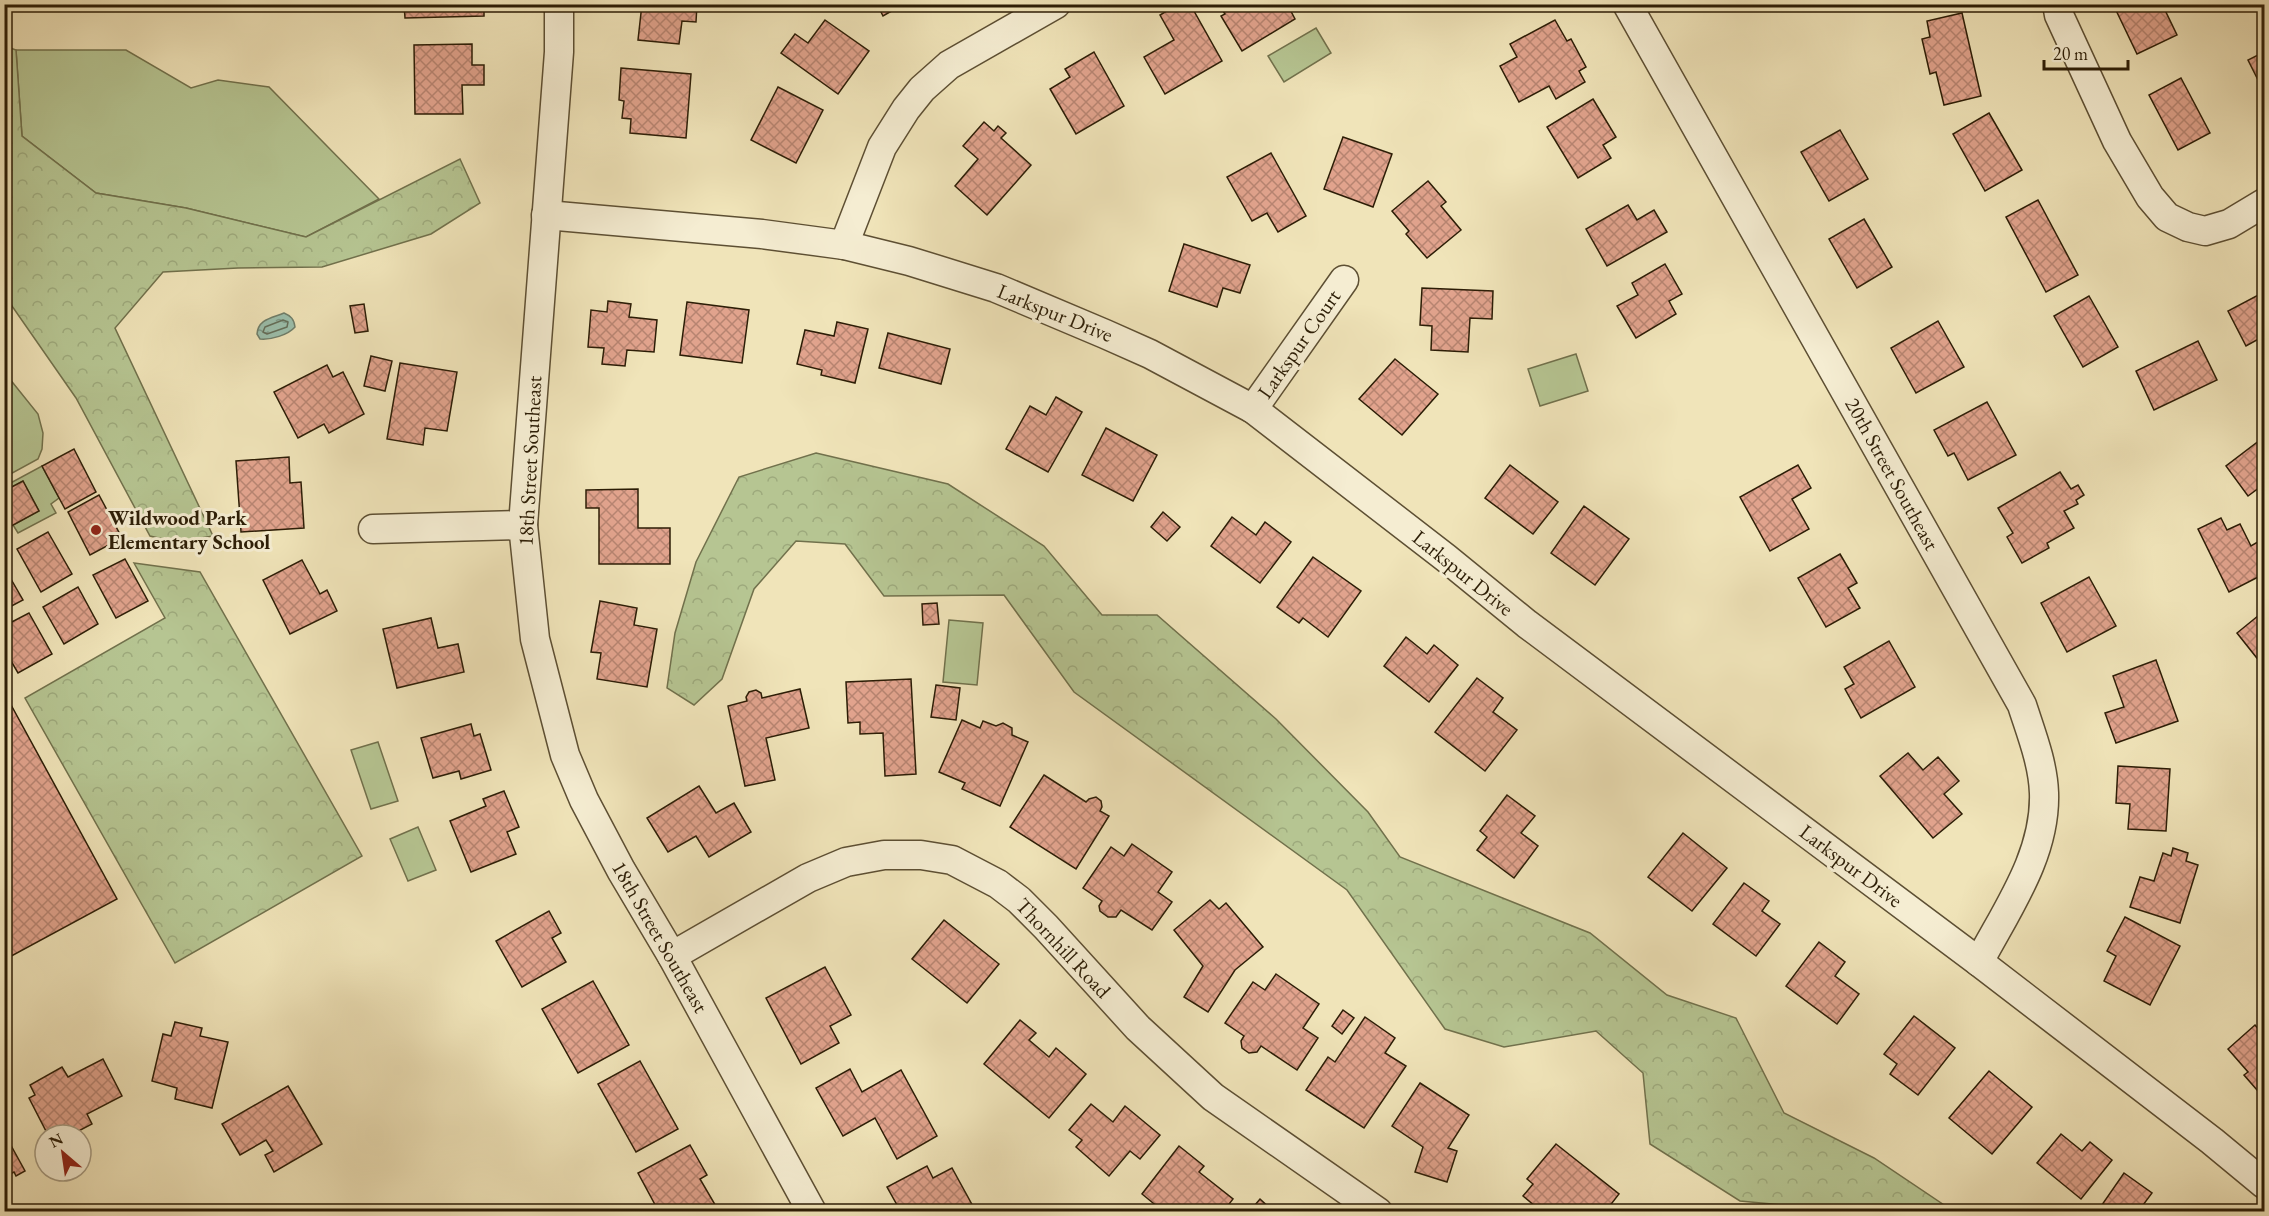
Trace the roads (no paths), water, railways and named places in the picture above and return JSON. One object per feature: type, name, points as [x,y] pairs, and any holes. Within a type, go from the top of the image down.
[{"type":"street","name":"18th Street Southeast","points":[[559,4],[559,52],[523,525],[535,639],[565,755],[584,800],[812,1212]]},
{"type":"street","points":[[844,245],[882,147],[906,109],[922,89],[949,65],[1056,4]]},
{"type":"street","name":"20th Street Southeast","points":[[1627,4],[2022,705],[2039,758],[2044,792],[2042,824],[2034,857],[1979,962]]},
{"type":"street","points":[[2057,4],[2059,15],[2117,141],[2150,198],[2167,217],[2188,227],[2205,231],[2229,224],[2265,203]]},
{"type":"street","name":"Larkspur Drive","points":[[546,215],[762,234],[844,245],[909,261],[996,288],[1150,354],[1253,409],[1527,624],[1979,962],[2265,1184]]},
{"type":"street","name":"Larkspur Court","points":[[1253,409],[1344,280]]},
{"type":"street","points":[[373,529],[523,525]]},
{"type":"street","name":"Thornhill Road","points":[[672,956],[808,878],[846,862],[884,855],[921,855],[952,860],[998,884],[1019,900],[1138,1028],[1213,1097],[1378,1212]]},
{"type":"water","points":[[284,313],[292,318],[295,327],[279,336],[260,339],[257,334],[260,325]]},
{"type":"place","name":"Wildwood Park Elementary School","points":[[96,530]]}]
